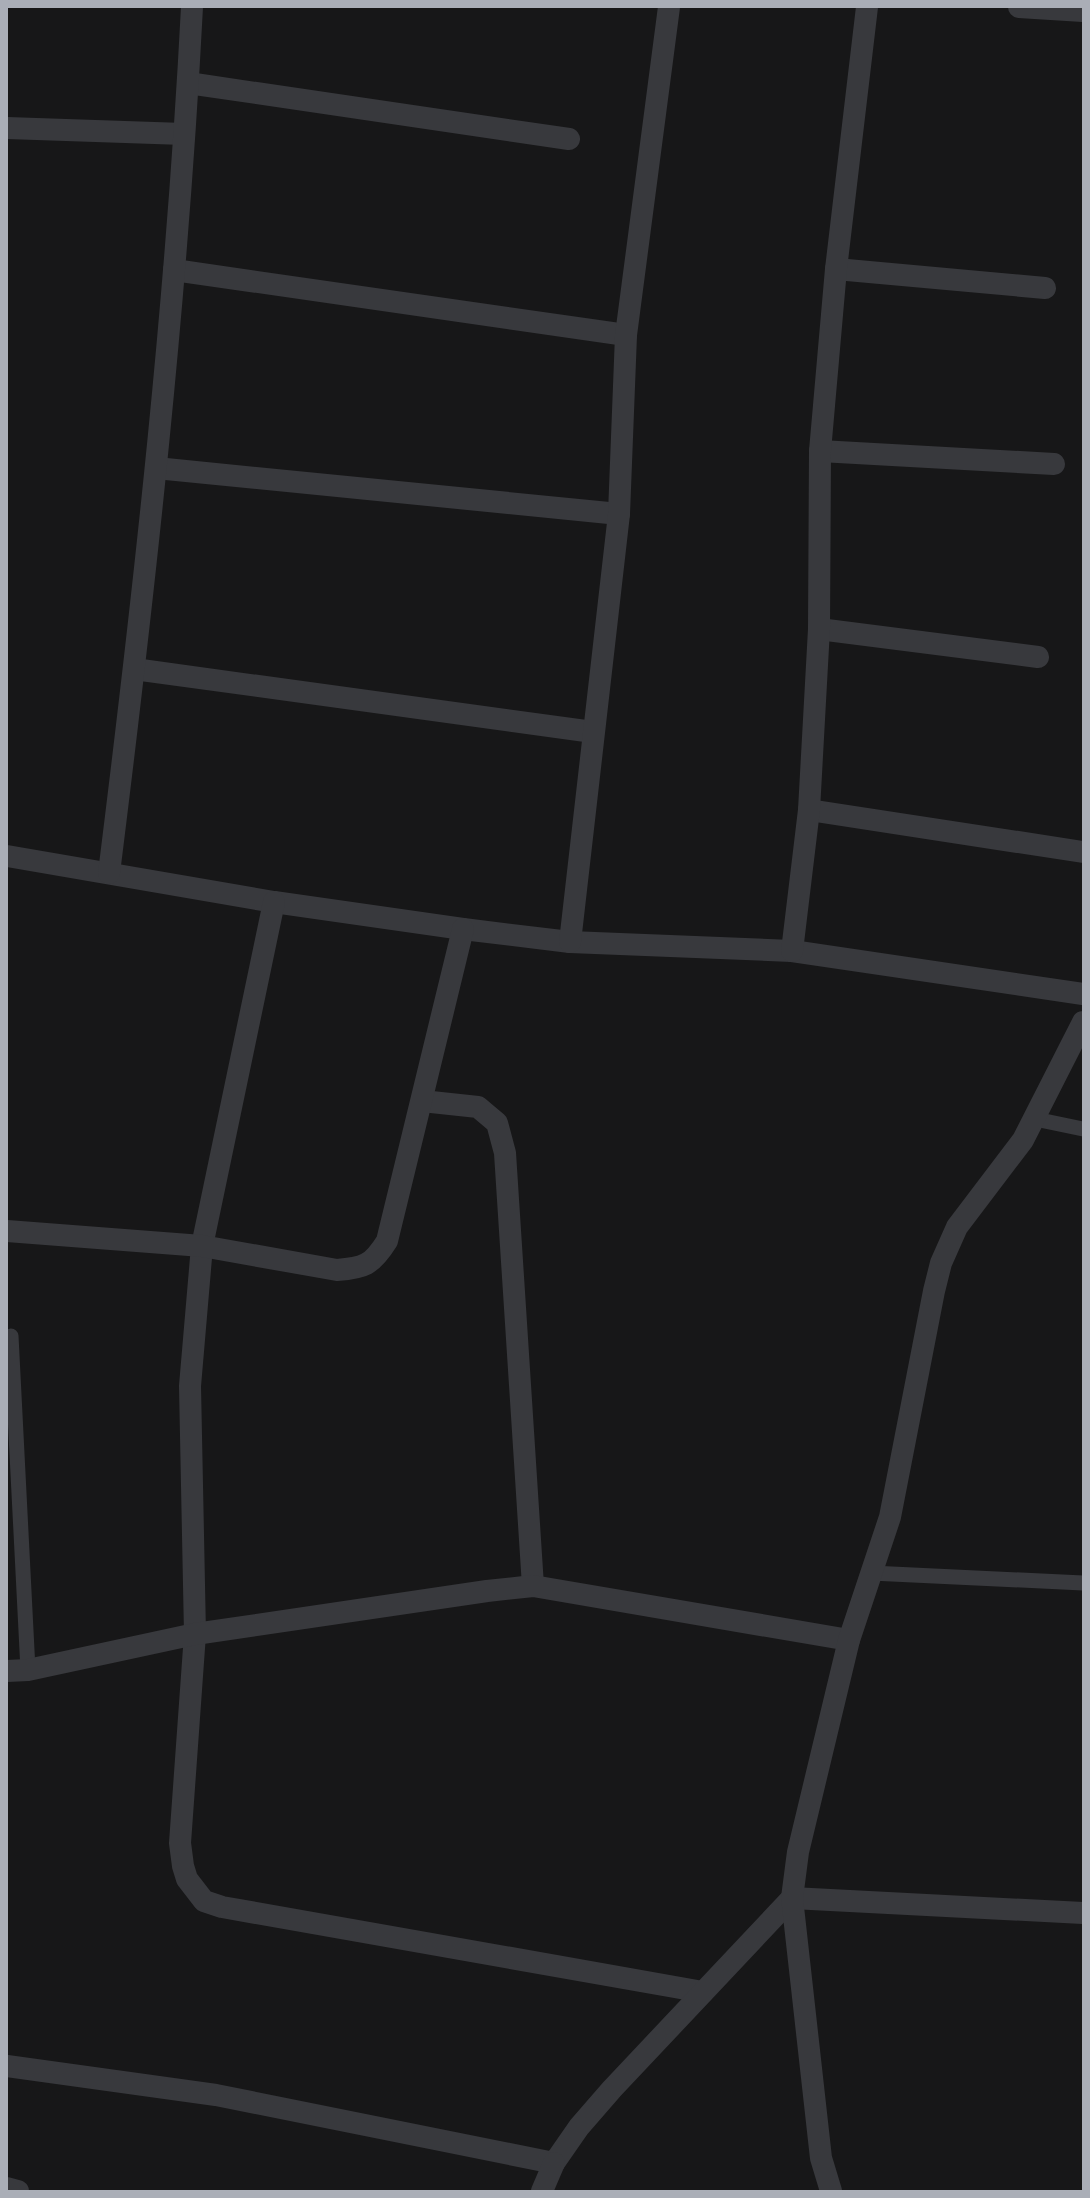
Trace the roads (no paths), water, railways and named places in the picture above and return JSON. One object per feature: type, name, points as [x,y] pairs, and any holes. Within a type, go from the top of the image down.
[{"type":"street","points":[[109,873],[134,669],[156,468],[174,270],[192,7]]},
{"type":"street","points":[[570,942],[619,514],[626,335],[669,7]]},
{"type":"street","points":[[792,951],[809,810],[819,629],[820,451],[836,269],[867,7]]},
{"type":"street","points":[[1019,7],[1083,11]]},
{"type":"street","points":[[188,83],[570,140]]},
{"type":"street","points":[[7,128],[184,134]]},
{"type":"street","points":[[836,269],[1044,288]]},
{"type":"street","points":[[174,270],[626,335]]},
{"type":"street","points":[[820,451],[1054,464]]},
{"type":"street","points":[[156,468],[619,514]]},
{"type":"street","points":[[819,629],[1038,657]]},
{"type":"street","points":[[134,669],[593,732]]},
{"type":"street","points":[[809,810],[1083,852]]},
{"type":"street","points":[[7,856],[274,902],[463,929],[570,942],[792,951],[1083,994]]},
{"type":"street","points":[[274,902],[202,1246],[190,1386],[195,1634],[180,1843],[183,1866],[187,1879],[204,1901],[222,1907],[703,1992]]},
{"type":"street","points":[[7,1231],[202,1246],[337,1270],[358,1269],[377,1257],[387,1241],[463,929]]},
{"type":"street","points":[[831,2191],[821,2158],[792,1898],[798,1852],[849,1640],[890,1517],[934,1291],[941,1263],[957,1227],[1023,1140],[1083,1022]]},
{"type":"street","points":[[422,1101],[478,1107],[497,1123],[506,1152],[533,1586]]},
{"type":"street","points":[[18,1670],[195,1634],[487,1591],[533,1586],[849,1640]]},
{"type":"street","points":[[542,2191],[554,2163],[579,2127],[612,2089],[792,1898],[1083,1913]]},
{"type":"street","points":[[7,2066],[216,2095],[554,2163]]},
{"type":"street","points":[[7,2188],[18,2191]]},
{"type":"lane","points":[[1035,1119],[1083,1129]]},
{"type":"lane","points":[[11,1336],[18,1670]]},
{"type":"lane","points":[[871,1573],[1083,1583]]}]
